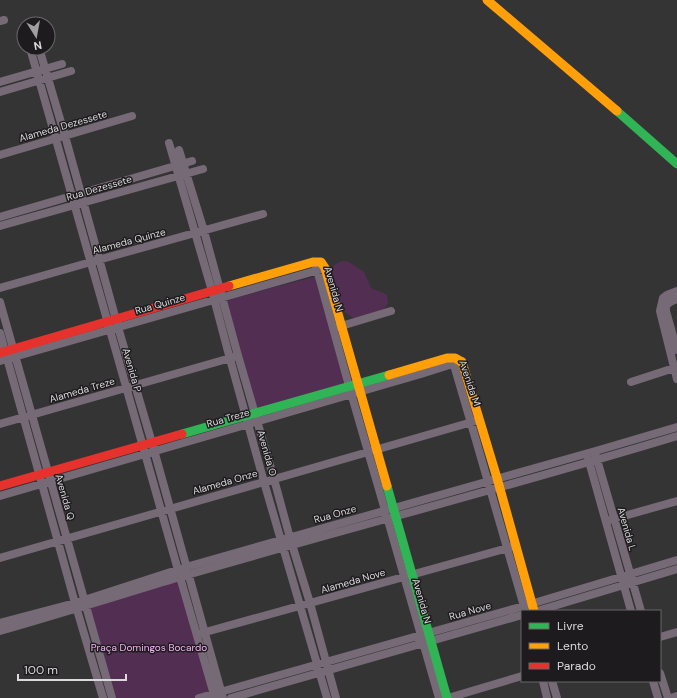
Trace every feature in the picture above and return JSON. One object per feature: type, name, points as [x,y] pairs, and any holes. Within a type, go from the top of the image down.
[{"type":"street","points":[[486,0],[586,84],[677,164]]},
{"type":"street","name":"Avenida P","points":[[32,56],[56,138],[99,259],[126,388],[170,508],[218,695]]},
{"type":"street","name":"Avenida P","points":[[41,56],[65,136],[76,195]]},
{"type":"street","points":[[0,82],[62,64]]},
{"type":"street","points":[[0,92],[71,71]]},
{"type":"street","name":"Alameda Dezessete","points":[[0,155],[132,116]]},
{"type":"street","name":"Avenida O","points":[[169,143],[182,175],[195,233],[238,356],[264,482],[327,698]]},
{"type":"street","name":"Avenida O","points":[[179,150],[179,165]]},
{"type":"street","name":"Rua Dezessete","points":[[0,216],[192,161]]},
{"type":"street","name":"Rua Dezessete","points":[[0,226],[203,169]]},
{"type":"street","name":"Avenida O","points":[[182,175],[204,230],[230,359],[274,479],[336,698]]},
{"type":"street","name":"Avenida P","points":[[79,204],[91,262],[135,385],[161,511],[179,573],[201,633]]},
{"type":"street","name":"Alameda Quinze","points":[[0,288],[263,214]]},
{"type":"street","name":"Rua Quinze","points":[[7,355],[217,294],[318,267]]},
{"type":"street","name":"Avenida N","points":[[318,267],[360,387],[373,451]]},
{"type":"street","points":[[677,291],[667,294],[663,298],[677,350]]},
{"type":"street","points":[[677,299],[664,306],[660,311],[677,379]]},
{"type":"street","name":"Avenida Q","points":[[0,302],[7,355]]},
{"type":"street","points":[[338,327],[391,311]]},
{"type":"street","name":"Avenida N","points":[[338,327],[350,390],[373,451],[426,638],[448,698]]},
{"type":"street","name":"Avenida Q","points":[[0,333],[27,416],[43,473],[42,484],[103,698]]},
{"type":"street","name":"Alameda Treze","points":[[0,424],[238,356]]},
{"type":"street","name":"Rua Treze","points":[[0,486],[43,473],[148,448],[252,419],[360,387],[447,358]]},
{"type":"street","name":"Avenida M","points":[[447,358],[455,358],[459,363],[475,421],[496,485],[511,547],[530,608]]},
{"type":"street","name":"Rua Treze","points":[[360,387],[459,363]]},
{"type":"street","points":[[631,382],[675,367]]},
{"type":"street","name":"Avenida M","points":[[475,421],[488,481]]},
{"type":"street","name":"Alameda Onze","points":[[0,558],[58,540],[475,421]]},
{"type":"street","name":"Rua Onze","points":[[391,513],[488,481],[496,485],[591,453],[677,427]]},
{"type":"street","name":"Rua Onze","points":[[0,631],[84,602],[179,573],[391,513],[496,485],[589,463],[677,436]]},
{"type":"street","name":"Rua Treze","points":[[0,496],[42,484],[148,448]]},
{"type":"street","name":"Avenida L","points":[[591,453],[597,460],[614,519],[632,610]]},
{"type":"street","name":"Avenida L","points":[[591,453],[589,463],[606,522],[627,580],[641,610]]},
{"type":"street","name":"Avenida Q","points":[[43,473],[50,481],[112,698]]},
{"type":"street","points":[[606,522],[677,501]]},
{"type":"street","name":"Alameda Nove","points":[[201,633],[511,547]]},
{"type":"street","name":"Rua Nove","points":[[627,580],[677,560]]},
{"type":"street","name":"Rua Nove","points":[[530,608],[627,580],[677,569]]},
{"type":"street","name":"Rua Onze","points":[[0,623],[76,606]]},
{"type":"street","name":"Rua Nove","points":[[231,698],[327,666],[521,611]]},
{"type":"street","name":"Rua Nove","points":[[426,638],[521,615]]},
{"type":"street","points":[[661,637],[677,632]]},
{"type":"street","name":"Avenida N","points":[[426,638],[439,698]]},
{"type":"street","name":"Rua Nove","points":[[199,698],[218,695],[318,669]]},
{"type":"street","points":[[448,698],[521,676]]},
{"type":"street","points":[[661,676],[669,698],[677,696]]},
{"type":"street","points":[[543,682],[547,698]]},
{"type":"street","points":[[552,682],[556,698]]},
{"type":"street","points":[[653,682],[658,698]]},
{"type":"green space","points":[[344,261],[349,262],[364,272],[371,288],[387,295],[388,303],[381,312],[372,315],[364,315],[356,319],[341,310],[330,270],[336,264]]},
{"type":"green space","points":[[315,277],[331,329],[344,385],[258,409],[242,360],[226,301]]},
{"type":"green space","name":"Praça Domingos Bocardo","points":[[179,578],[212,693],[194,698],[113,698],[87,607]]},
{"type":"traffic: fast","points":[[617,111],[677,164]]},
{"type":"traffic: fast","points":[[182,434],[389,375]]},
{"type":"traffic: fast","points":[[387,486],[447,698]]},
{"type":"traffic: slow","points":[[487,0],[617,111]]},
{"type":"traffic: slow","points":[[229,286],[313,262],[321,262],[325,268],[387,486]]},
{"type":"traffic: slow","points":[[389,375],[447,358],[455,358],[462,362],[497,478],[534,610]]},
{"type":"traffic: jam","points":[[0,353],[229,286]]},
{"type":"traffic: jam","points":[[0,486],[182,434]]}]
